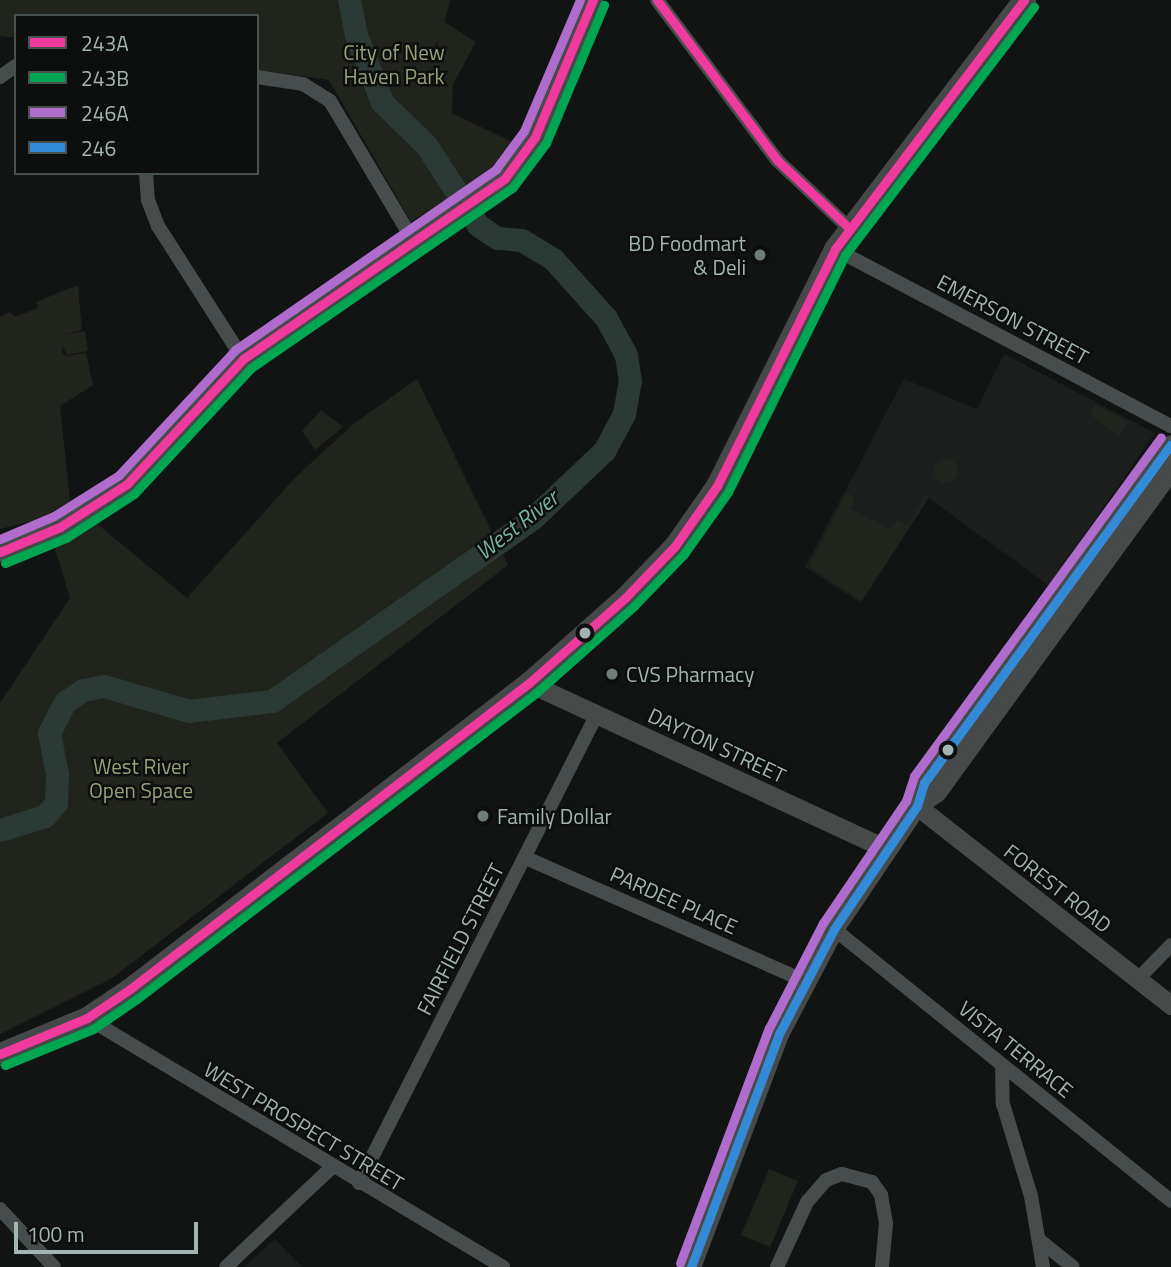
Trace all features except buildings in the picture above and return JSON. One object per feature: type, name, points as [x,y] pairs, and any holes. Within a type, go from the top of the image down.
[{"type":"main road","points":[[0,552],[60,527],[127,484],[243,359],[490,189],[527,151],[593,0]]},
{"type":"main road","points":[[0,1054],[87,1018],[529,683],[625,598],[704,507],[835,249],[849,228],[1024,0]]},
{"type":"main road","points":[[691,1267],[780,1032],[834,929],[917,806],[937,792],[999,693],[1095,561],[1171,444]]},
{"type":"main road","points":[[1095,561],[1171,470]]},
{"type":"main road","name":"DAYTON STREET","points":[[529,683],[886,849]]},
{"type":"main road","name":"FOREST ROAD","points":[[917,806],[1171,1005]]},
{"type":"street","points":[[657,0],[777,160],[849,228]]},
{"type":"street","points":[[259,77],[303,84],[330,100],[414,242]]},
{"type":"street","points":[[146,175],[148,200],[158,226],[243,359]]},
{"type":"street","name":"EMERSON STREET","points":[[835,249],[1171,426]]},
{"type":"street","name":"FAIRFIELD STREET","points":[[359,1183],[597,714]]},
{"type":"street","name":"PARDEE PLACE","points":[[526,858],[805,981]]},
{"type":"street","name":"VISTA TERRACE","points":[[834,929],[1171,1202]]},
{"type":"street","points":[[1138,979],[1171,945]]},
{"type":"street","name":"WEST PROSPECT STREET","points":[[87,1018],[503,1267]]},
{"type":"street","points":[[1002,1065],[1003,1104],[1031,1196],[1043,1267]]},
{"type":"street","points":[[226,1267],[332,1167]]},
{"type":"street","points":[[778,1267],[807,1202],[826,1180],[842,1174],[872,1182],[881,1195],[887,1223],[881,1267]]},
{"type":"street","points":[[0,1209],[54,1267]]},
{"type":"street","points":[[1039,1240],[1073,1267]]},
{"type":"shaded area","points":[[1004,354],[1155,433],[1049,586],[929,498],[861,603],[805,567],[904,379],[977,409]]},
{"type":"shaded area","points":[[275,1239],[302,1267],[244,1267]]},
{"type":"green space","name":"City of New Haven Park","points":[[0,0],[451,0],[444,22],[476,42],[453,84],[452,113],[516,144],[480,178],[411,222],[329,80],[259,70],[259,14],[14,14],[14,38],[0,36]]},
{"type":"green space","points":[[78,285],[82,330],[63,335],[85,331],[88,351],[67,355],[62,345],[62,352],[66,356],[86,353],[93,385],[60,406],[70,501],[40,519],[0,529],[0,317],[10,312],[15,317],[38,308],[36,302]]},
{"type":"green space","name":"West River Open Space","points":[[417,379],[508,565],[277,743],[328,813],[111,979],[0,1034],[0,703],[70,598],[54,545],[96,523],[187,598],[294,479],[352,425]]},
{"type":"green space","points":[[1095,405],[1128,421],[1119,436],[1089,414]]},
{"type":"green space","points":[[321,410],[343,427],[315,450],[302,431]]},
{"type":"green space","points":[[946,459],[955,462],[958,471],[955,480],[946,483],[937,480],[934,471],[937,462]]},
{"type":"green space","points":[[847,492],[855,498],[850,509],[891,529],[897,520],[908,525],[925,494],[929,497],[861,601],[809,566]]},
{"type":"green space","points":[[769,1169],[798,1181],[770,1247],[741,1235]]},
{"type":"waterway","name":"West River","points":[[0,830],[45,816],[56,803],[57,774],[49,733],[65,702],[83,690],[104,686],[189,711],[272,701],[532,519],[604,451],[624,414],[630,381],[626,355],[606,318],[553,259],[521,240],[497,238],[478,225],[426,145],[382,102],[356,35],[349,0]]},
{"type":"transit line","name":"246A","points":[[0,539],[54,516],[119,475],[235,350],[496,169],[524,131],[580,0]]},
{"type":"transit line","name":"243A","points":[[0,552],[60,527],[127,484],[243,359],[505,178],[535,137],[593,0]]},
{"type":"transit line","name":"243A","points":[[657,0],[777,160],[849,228]]},
{"type":"transit line","name":"243A","points":[[0,1054],[87,1018],[130,989],[529,683],[625,598],[675,546],[717,486],[835,249],[1024,0]]},
{"type":"transit line","name":"243B","points":[[5,563],[66,538],[134,494],[251,368],[513,187],[546,143],[604,5]]},
{"type":"transit line","name":"243B","points":[[5,1065],[93,1029],[137,999],[536,693],[634,606],[684,554],[728,492],[845,255],[1034,7]]},
{"type":"transit line","name":"246A","points":[[680,1263],[769,1028],[823,923],[906,801],[914,776],[1161,437]]},
{"type":"transit line","name":"246","points":[[691,1267],[780,1032],[834,929],[917,806],[924,783],[1171,444]]},
{"type":"place","name":"BD Foodmart & Deli","points":[[760,255]]},
{"type":"place","name":"CVS Pharmacy","points":[[612,674]]},
{"type":"place","name":"Family Dollar","points":[[483,816]]}]
